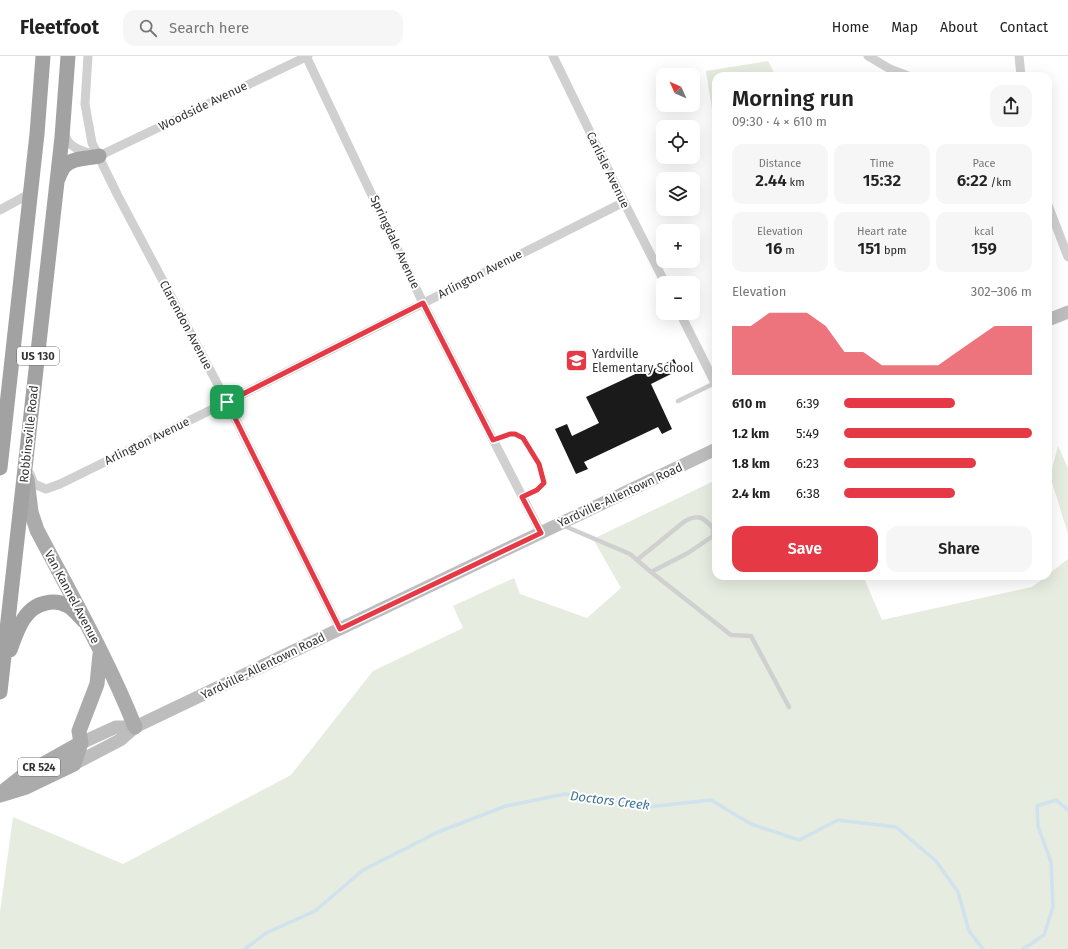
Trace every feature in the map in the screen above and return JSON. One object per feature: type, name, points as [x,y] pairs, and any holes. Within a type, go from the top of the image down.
[{"type":"highway","name":"Robbinsville Road","points":[[0,468],[1,448],[38,134],[43,56]]},
{"type":"highway","name":"Robbinsville Road","points":[[1,686],[58,180],[68,56]]},
{"type":"highway","points":[[58,180],[65,165],[77,159],[90,159],[99,156]]},
{"type":"highway","points":[[1,686],[6,661],[14,638],[24,616],[31,609],[40,604],[50,602],[60,603],[69,606],[84,621]]},
{"type":"main road","points":[[1052,318],[1068,312]]},
{"type":"main road","name":"Yardville-Allentown Road","points":[[0,795],[26,787],[74,764],[120,740],[135,728],[712,451]]},
{"type":"main road","name":"Van Kannel Avenue","points":[[26,461],[29,502],[37,530],[100,651],[128,708],[135,728]]},
{"type":"main road","points":[[74,764],[81,743],[80,731],[97,684],[100,651]]},
{"type":"main road","name":"Yardville-Allentown Road","points":[[0,795],[24,775],[81,743],[116,727],[135,728]]},
{"type":"street","name":"Clarendon Avenue","points":[[88,56],[84,104],[92,143],[117,194],[227,402],[340,629]]},
{"type":"street","name":"Woodside Avenue","points":[[99,156],[307,56]]},
{"type":"street","name":"Springdale Avenue","points":[[307,56],[423,303],[541,533]]},
{"type":"street","name":"Carlisle Avenue","points":[[553,56],[661,276]]},
{"type":"street","points":[[868,56],[898,72]]},
{"type":"street","points":[[1019,56],[1021,72]]},
{"type":"street","points":[[63,128],[66,140],[72,147],[99,156]]},
{"type":"street","points":[[0,210],[31,193]]},
{"type":"street","name":"Arlington Avenue","points":[[26,461],[34,484],[46,489],[60,484],[227,402],[624,202]]},
{"type":"street","points":[[1052,215],[1068,257]]},
{"type":"street","points":[[684,320],[712,376]]},
{"type":"lane","points":[[678,401],[712,386]]},
{"type":"lane","points":[[493,440],[510,434],[515,434],[523,438],[539,464],[544,483],[537,490],[522,497]]},
{"type":"lane","points":[[637,560],[685,520],[694,516],[698,516],[705,520],[712,527]]},
{"type":"lane","points":[[559,524],[630,554],[731,635],[750,636],[789,707]]},
{"type":"lane","points":[[651,572],[688,553],[712,536]]},
{"type":"shaded area","points":[[768,61],[774,72],[712,72],[712,110],[706,71]]},
{"type":"shaded area","points":[[1058,446],[1068,468],[1068,534],[1052,482],[1052,468]]},
{"type":"shaded area","points":[[712,482],[712,580],[865,580],[882,620],[1032,587],[1041,580],[1052,580],[1052,571],[1068,559],[1068,949],[0,949],[0,912],[13,817],[123,864],[291,775],[373,671],[463,628],[453,606],[514,578],[520,594],[587,618],[621,588],[593,539]]},
{"type":"building","points":[[674,359],[679,370],[651,384],[672,429],[662,434],[658,427],[584,462],[588,469],[576,474],[555,429],[567,424],[572,436],[599,423],[586,397],[644,370],[646,373]]},
{"type":"waterway","name":"Doctors Creek","points":[[245,949],[266,933],[315,911],[363,870],[438,832],[506,806],[565,794],[647,807],[711,800],[751,824],[799,840],[838,820],[896,827],[936,861],[958,892],[969,931],[983,949]]},
{"type":"waterway","name":"Doctors Creek","points":[[1023,949],[1044,935],[1053,907],[1051,862],[1038,826],[1037,806],[1056,800],[1068,810]]},
{"type":"place","name":"Yardville Elementary School","points":[[577,361]]},
{"type":"route","points":[[423,303],[493,440],[510,434],[515,434],[523,438],[539,464],[544,483],[537,490],[522,497],[541,533],[340,629],[227,402],[423,303]]}]
